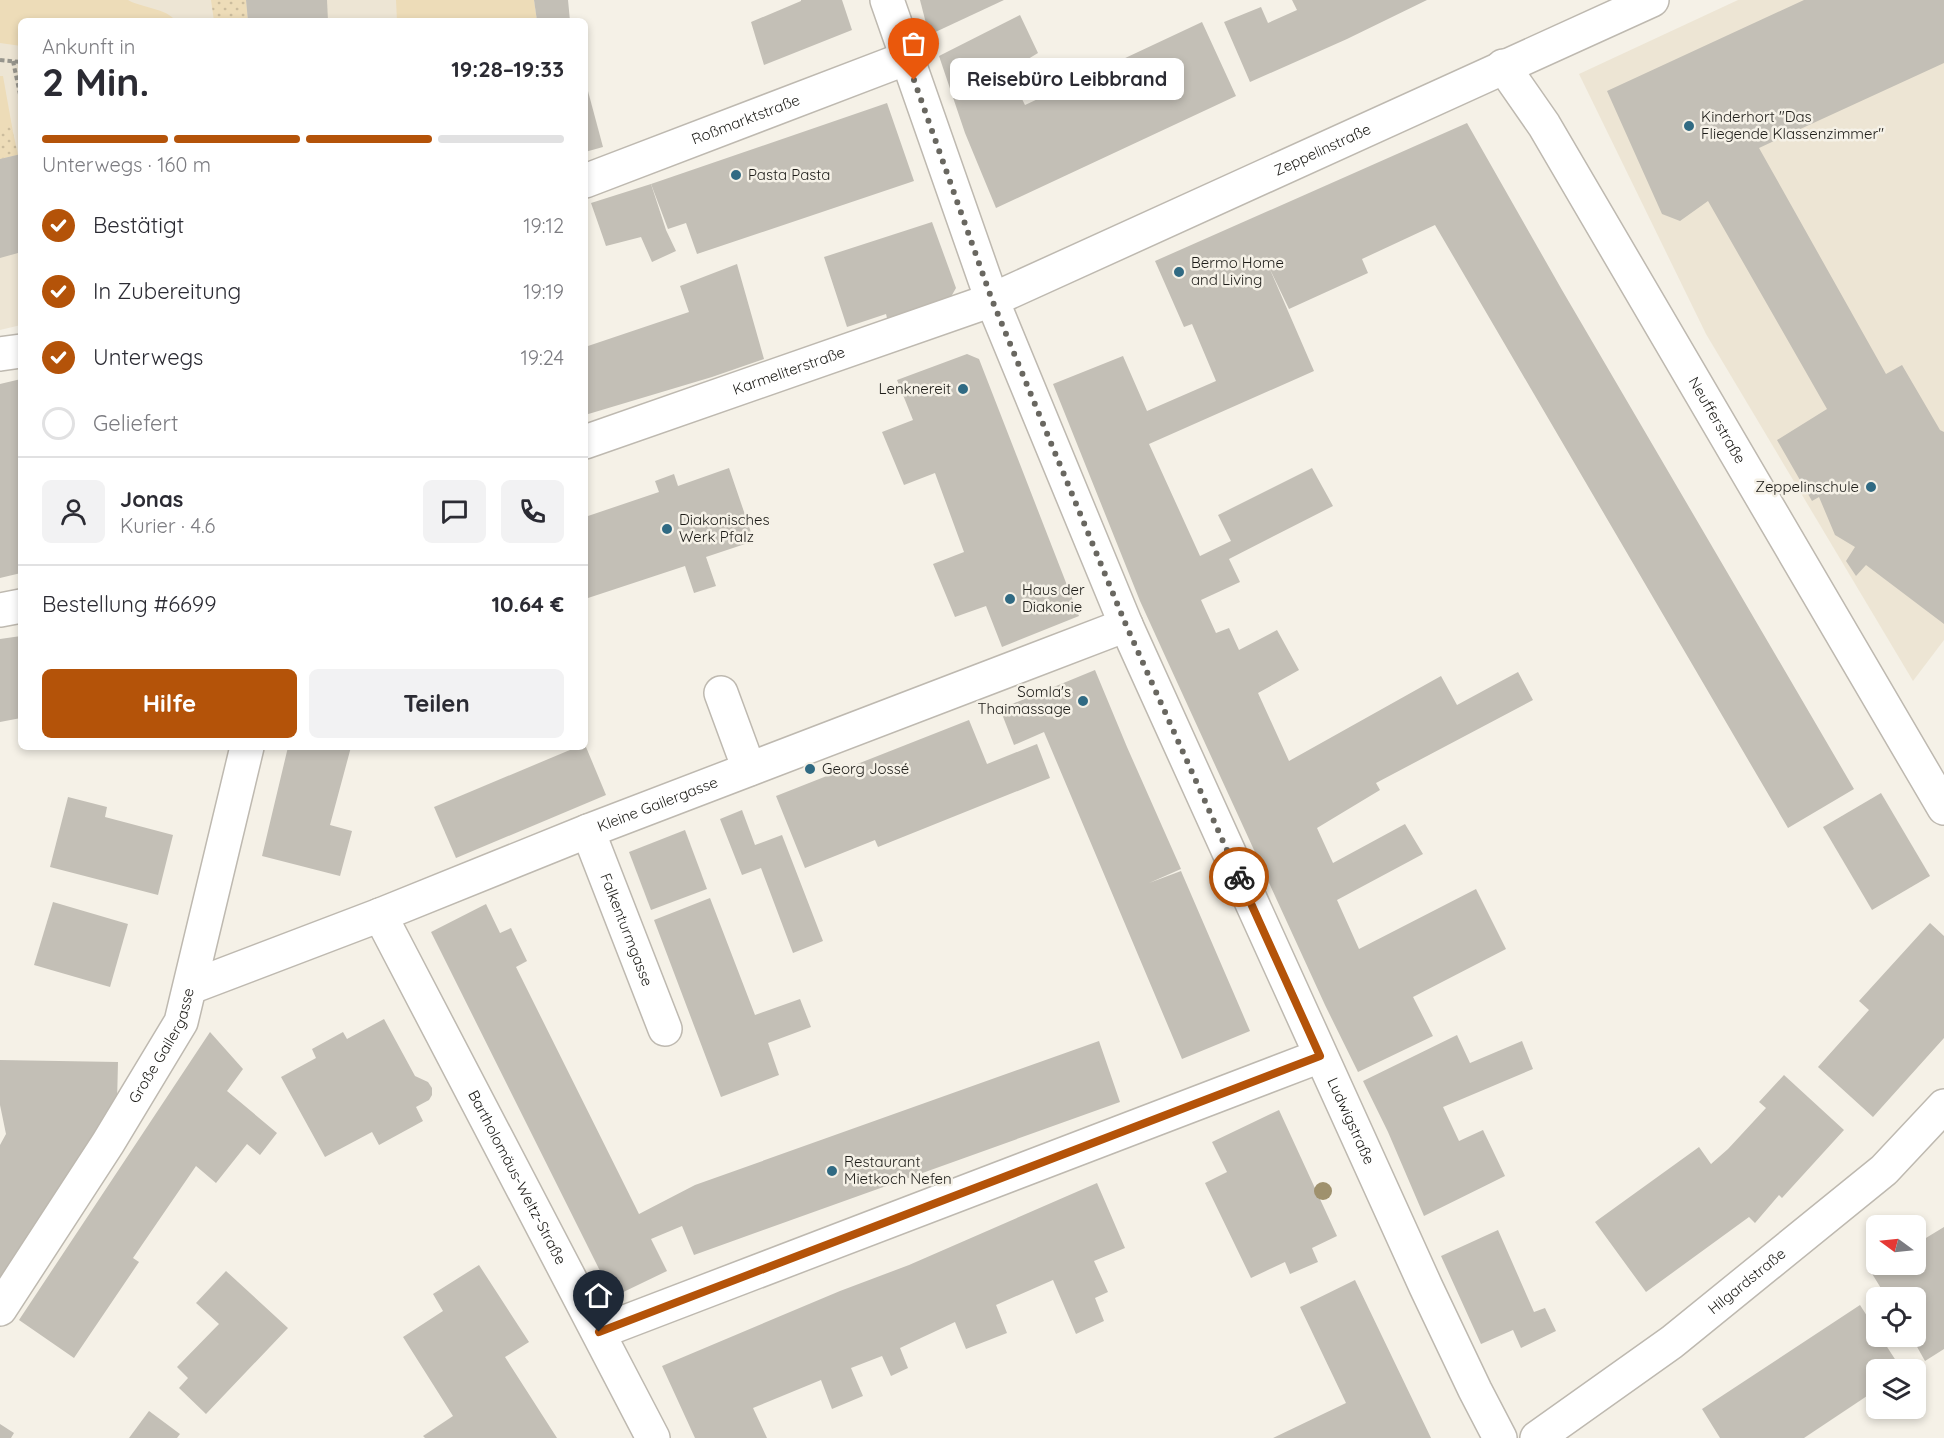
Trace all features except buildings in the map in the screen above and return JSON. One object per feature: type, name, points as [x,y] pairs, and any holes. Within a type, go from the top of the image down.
[{"type":"street","name":"Ludwigstraße","points":[[887,0],[992,300],[1126,625],[1426,1287],[1500,1438]]},
{"type":"street","name":"Zeppelinstraße","points":[[992,300],[1652,0]]},
{"type":"street","name":"Roßmarktstraße","points":[[588,180],[907,58]]},
{"type":"street","name":"Neufferstraße","points":[[1503,66],[1544,125],[1944,808]]},
{"type":"street","name":"Karmeliterstraße","points":[[588,441],[992,300]]},
{"type":"street","points":[[0,354],[18,351]]},
{"type":"street","points":[[0,610],[18,607]]},
{"type":"street","name":"Kleine Gailergasse","points":[[190,987],[380,915],[588,831],[1126,625]]},
{"type":"street","points":[[721,693],[749,769]]},
{"type":"street","name":"Große Gailergasse","points":[[0,1310],[108,1143],[181,1022],[247,750]]},
{"type":"street","name":"Falkenturmgasse","points":[[588,831],[665,1029]]},
{"type":"street","name":"Bartholomäus-Weltz-Straße","points":[[380,915],[653,1438]]},
{"type":"street","points":[[599,1332],[1320,1056]]},
{"type":"street","name":"Hilgardstraße","points":[[1537,1438],[1672,1342],[1884,1170],[1944,1106]]},
{"type":"path","points":[[0,60],[18,62]]},
{"type":"path","points":[[13,61],[18,85]]},
{"type":"shaded area","points":[[0,0],[534,0],[537,18],[18,18],[18,326],[0,330]]},
{"type":"shaded area","points":[[0,0],[128,0],[166,13],[173,18],[18,18],[18,46],[0,43]]},
{"type":"shaded area","points":[[211,0],[246,0],[248,18],[214,18]]},
{"type":"shaded area","points":[[396,0],[534,0],[537,18],[397,18]]},
{"type":"shaded area","name":"Zeppelinschule","points":[[1738,0],[1944,0],[1944,640],[1913,681],[1706,334],[1579,74]]},
{"type":"shaded area","points":[[0,76],[3,76],[13,132],[9,126],[0,126]]},
{"type":"shaded area","points":[[0,126],[9,126],[13,132],[18,155],[0,159]]},
{"type":"way so far","points":[[914,80],[992,300],[1126,625],[1239,877]]},
{"type":"place","name":"Reisebüro Leibbrand","points":[[914,80]]},
{"type":"place","name":"Kinderhort \"Das Fliegende Klassenzimmer\"","points":[[1689,126]]},
{"type":"place","name":"Pasta Pasta","points":[[736,175]]},
{"type":"place","name":"Bermo Home and Living","points":[[1179,272]]},
{"type":"place","name":"Lenknereit","points":[[963,389]]},
{"type":"place","name":"Zeppelinschule","points":[[1871,487]]},
{"type":"place","name":"Diakonisches Werk Pfalz","points":[[667,529]]},
{"type":"place","name":"Haus der Diakonie","points":[[1010,599]]},
{"type":"place","name":"Somla's Thaimassage","points":[[1083,701]]},
{"type":"place","name":"Georg Jossé","points":[[810,769]]},
{"type":"place","name":"Restaurant Mietkoch Nefen","points":[[832,1171]]},
{"type":"route","points":[[599,1332],[1320,1056],[1239,877]]}]
